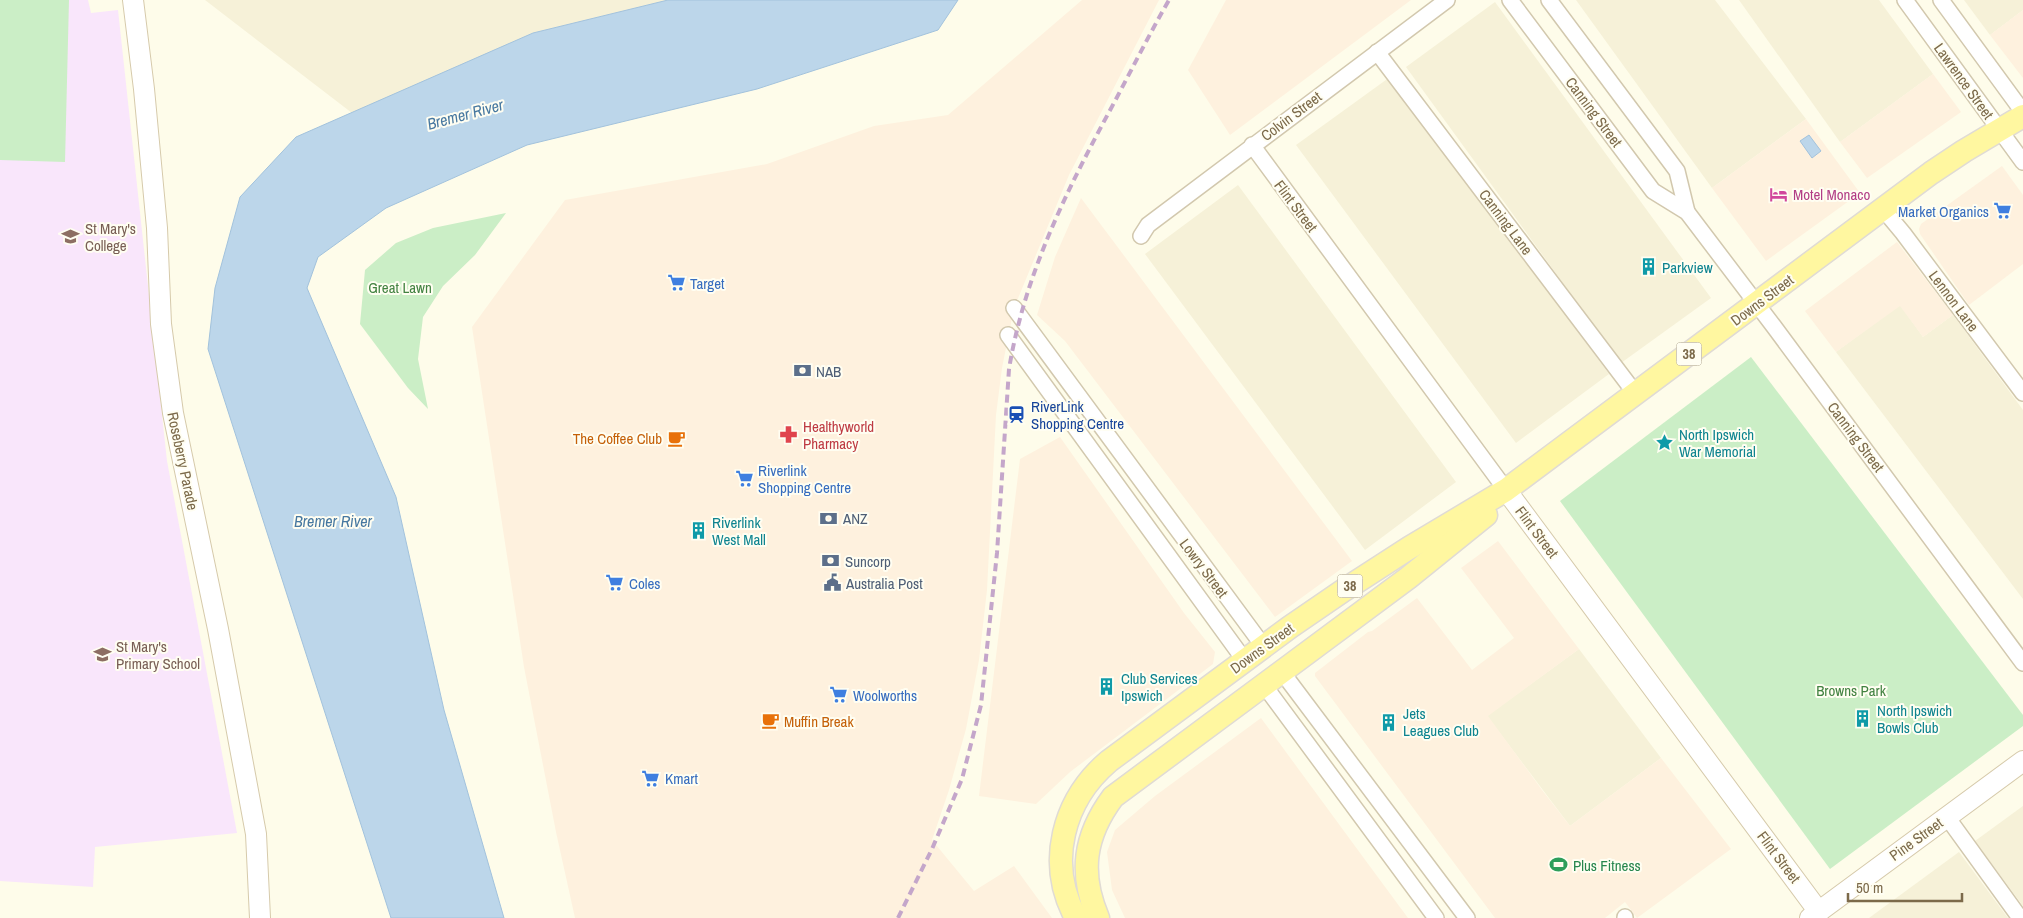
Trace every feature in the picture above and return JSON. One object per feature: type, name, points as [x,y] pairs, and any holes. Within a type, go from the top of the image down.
[{"type":"main road","name":"Downs Street","points":[[1063,838],[1073,806],[1099,770],[1245,660],[1379,566],[1506,490],[1883,209],[1964,151],[2023,116]]},
{"type":"main road","name":"Downs Street","points":[[1088,847],[1096,824],[1104,809],[1119,792],[1408,578],[1476,524],[1490,511],[1506,490]]},
{"type":"main road","name":"Lowry Street","points":[[1264,647],[1282,672]]},
{"type":"main road","name":"Lowry Street","points":[[1245,660],[1264,685]]},
{"type":"main road","points":[[1063,838],[1088,847]]},
{"type":"main road","name":"38","points":[[1063,838],[1061,869],[1065,892],[1076,918]]},
{"type":"main road","name":"38","points":[[1088,847],[1087,878],[1090,895],[1098,918]]},
{"type":"street","name":"Roseberry Parade","points":[[133,0],[144,90],[157,228],[161,324],[170,393],[218,629],[256,834],[260,918]]},
{"type":"street","name":"Colvin Street","points":[[1141,236],[1148,225],[1447,0]]},
{"type":"street","name":"Canning Street","points":[[1510,0],[1653,190],[1687,212],[2023,663]]},
{"type":"street","name":"Canning Street","points":[[1549,0],[1677,172],[1680,177],[1687,212]]},
{"type":"street","name":"Lawrence Street","points":[[1905,0],[2023,162]]},
{"type":"street","name":"Lawrence Street","points":[[1941,0],[2023,112]]},
{"type":"street","name":"Canning Lane","points":[[1377,52],[1635,394]]},
{"type":"street","name":"Flint Street","points":[[1252,146],[1817,916]]},
{"type":"street","name":"Lennon Lane","points":[[1883,209],[2023,393]]},
{"type":"street","name":"Lowry Street","points":[[1014,308],[1264,647]]},
{"type":"street","name":"Lowry Street","points":[[1008,335],[1245,660]]},
{"type":"street","name":"Lowry Street","points":[[1282,672],[1467,918]]},
{"type":"street","name":"Lowry Street","points":[[1264,685],[1436,918]]},
{"type":"street","name":"Pine Street","points":[[1817,916],[2023,761]]},
{"type":"street","points":[[1947,817],[2020,918]]},
{"type":"street","points":[[1378,840],[1398,824]]},
{"type":"street","points":[[1420,896],[1440,881]]},
{"type":"shaded area","points":[[0,0],[88,0],[91,13],[118,10],[167,461],[237,833],[95,847],[93,887],[0,881]]},
{"type":"shaded area","points":[[205,0],[668,0],[533,33],[352,113]]},
{"type":"shaded area","name":"Riverlink Shopping Centre","points":[[1082,0],[1159,0],[1069,175],[1014,308],[1002,368],[996,415],[987,590],[979,660],[966,729],[949,790],[932,840],[974,891],[1014,866],[1052,918],[575,918],[524,667],[472,327],[565,200],[767,164],[874,126],[948,115]]},
{"type":"shaded area","points":[[1226,0],[1411,0],[1230,135],[1188,70]]},
{"type":"shaded area","points":[[1576,0],[1715,0],[1806,119],[1712,188]]},
{"type":"shaded area","points":[[1739,0],[1879,0],[1933,74],[1840,142]]},
{"type":"shaded area","points":[[1964,0],[2023,0],[2023,10],[1990,35]]},
{"type":"shaded area","points":[[1495,2],[1711,298],[1621,363],[1406,67]]},
{"type":"shaded area","points":[[2023,10],[2023,78],[1990,35]]},
{"type":"shaded area","points":[[1933,74],[1961,112],[1867,178],[1840,142]]},
{"type":"shaded area","points":[[1390,77],[1609,374],[1516,443],[1296,145]]},
{"type":"shaded area","points":[[1806,119],[1860,193],[1766,261],[1712,188]]},
{"type":"shaded area","points":[[2002,166],[2023,195],[2023,264],[1969,305],[1920,234],[1919,229],[1921,224]]},
{"type":"shaded area","points":[[1238,185],[1456,482],[1365,550],[1145,254]]},
{"type":"shaded area","points":[[1081,198],[1352,561],[1275,617],[1065,341],[1037,315],[1055,257]]},
{"type":"shaded area","points":[[1897,242],[1953,315],[1923,337],[1900,306],[1836,352],[1805,311]]},
{"type":"shaded area","points":[[1900,305],[1923,337],[1953,315],[2023,410],[2023,599],[1836,352]]},
{"type":"shaded area","points":[[1060,437],[1184,613],[1215,652],[1213,664],[1070,772],[1036,804],[979,796],[1020,459]]},
{"type":"shaded area","points":[[1498,541],[1579,649],[1488,716],[1542,790],[1570,826],[1661,758],[1731,849],[1637,918],[1625,902],[1605,918],[1495,918],[1315,676],[1315,673],[1368,632],[1417,598],[1472,670],[1514,638],[1461,568]]},
{"type":"shaded area","points":[[1579,649],[1661,758],[1570,826],[1487,716]]},
{"type":"shaded area","points":[[1261,718],[1408,918],[1125,918],[1112,890],[1107,852],[1115,830],[1155,796]]},
{"type":"shaded area","points":[[2023,806],[2023,906],[1975,841]]},
{"type":"shaded area","points":[[1959,852],[2008,918],[1869,918]]},
{"type":"green space","points":[[0,0],[69,0],[65,162],[0,160]]},
{"type":"green space","name":"Great Lawn","points":[[506,213],[475,255],[443,286],[423,317],[418,359],[428,409],[408,388],[360,324],[365,270],[396,243],[433,228]]},
{"type":"green space","name":"Browns Park","points":[[1751,357],[2023,715],[2023,726],[1830,869],[1560,501]]},
{"type":"water","name":"Bremer River","points":[[668,0],[958,0],[938,30],[757,89],[527,145],[386,208],[318,257],[307,288],[396,497],[444,710],[504,918],[391,918],[208,349],[215,288],[240,197],[296,137],[533,33]]},
{"type":"water","points":[[1809,135],[1821,151],[1812,158],[1800,141]]},
{"type":"railway","points":[[898,918],[932,849],[962,779],[981,705],[997,553],[1009,369],[1016,333],[1026,298],[1037,264],[1065,198],[1169,0]]},
{"type":"place","name":"Motel Monaco","points":[[1779,194]]},
{"type":"place","name":"Market Organics","points":[[2003,211]]},
{"type":"place","name":"St Mary's College","points":[[71,237]]},
{"type":"place","name":"Parkview","points":[[1648,267]]},
{"type":"place","name":"Target","points":[[676,283]]},
{"type":"place","name":"NAB","points":[[802,371]]},
{"type":"place","name":"RiverLink Shopping Centre","points":[[1017,415]]},
{"type":"place","name":"Healthyworld Pharmacy","points":[[789,435]]},
{"type":"place","name":"The Coffee Club","points":[[676,438]]},
{"type":"place","name":"North Ipswich War Memorial","points":[[1665,443]]},
{"type":"place","name":"Riverlink Shopping Centre","points":[[744,479]]},
{"type":"place","name":"ANZ","points":[[829,518]]},
{"type":"place","name":"Riverlink West Mall","points":[[698,531]]},
{"type":"place","name":"Suncorp","points":[[831,561]]},
{"type":"place","name":"Coles","points":[[615,583]]},
{"type":"place","name":"Australia Post","points":[[832,583]]},
{"type":"place","name":"St Mary's Primary School","points":[[102,655]]},
{"type":"place","name":"Club Services Ipswich","points":[[1107,687]]},
{"type":"place","name":"Woolworths","points":[[839,695]]},
{"type":"place","name":"North Ipswich Bowls Club","points":[[1863,719]]},
{"type":"place","name":"Muffin Break","points":[[770,721]]},
{"type":"place","name":"Jets Leagues Club","points":[[1389,722]]},
{"type":"place","name":"Kmart","points":[[651,778]]},
{"type":"place","name":"Plus Fitness","points":[[1559,865]]}]
